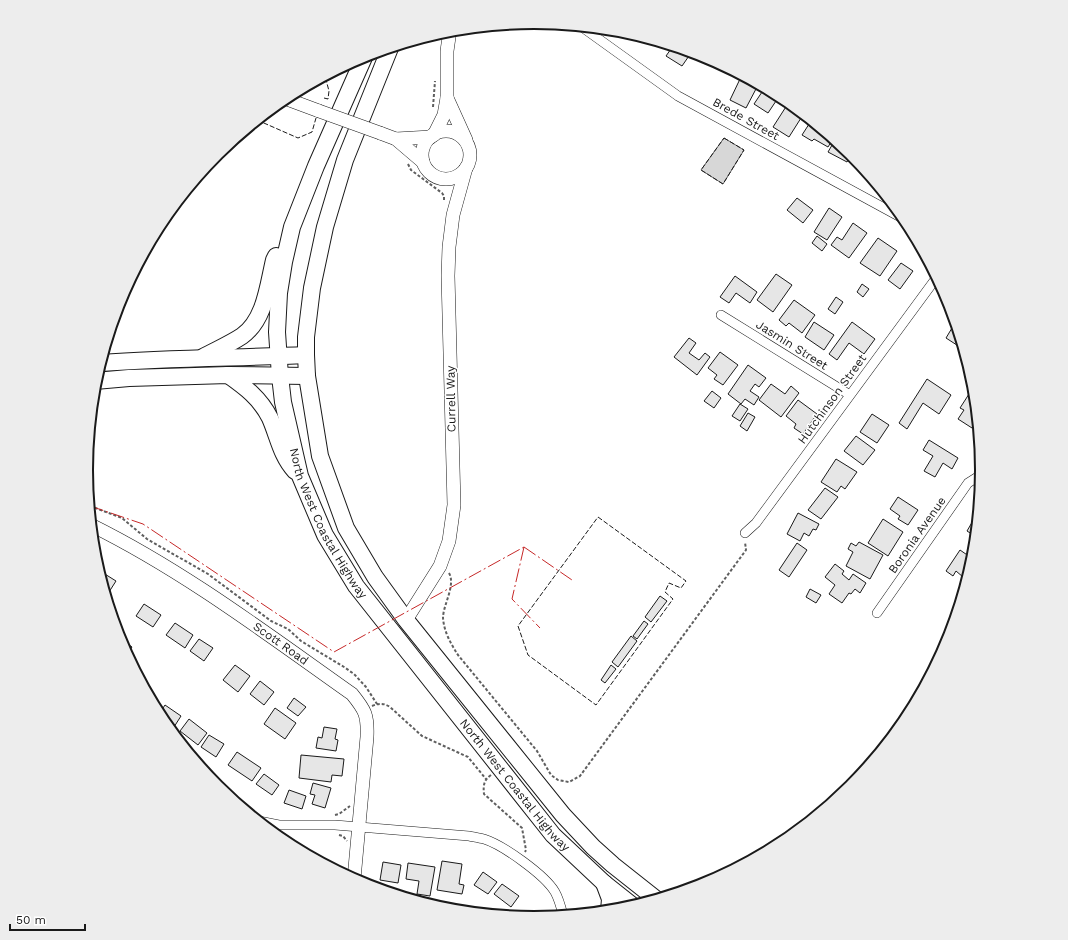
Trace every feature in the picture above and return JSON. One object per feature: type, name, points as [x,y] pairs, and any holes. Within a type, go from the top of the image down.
[{"type":"highway","name":"North West Coastal Highway","points":[[388,54],[345,160],[325,227],[312,288],[306,337],[306,355],[307,376],[320,456],[346,528],[375,577],[406,620],[563,815],[593,847],[651,895]]},
{"type":"highway","name":"North West Coastal Highway","points":[[361,65],[316,166],[292,227],[279,293],[277,332],[280,376],[283,402],[300,476],[325,534],[356,586],[553,835],[604,883],[626,901]]},
{"type":"highway","points":[[200,359],[243,336],[253,324],[264,305],[274,260],[292,227]]},
{"type":"highway","points":[[106,363],[306,355]]},
{"type":"highway","points":[[102,380],[228,375],[307,376]]},
{"type":"highway","points":[[228,375],[252,392],[259,400],[270,418],[280,446],[289,464],[300,476]]},
{"type":"highway","points":[[604,883],[610,899],[610,904]]},
{"type":"street","name":"Brede Street","points":[[590,33],[678,96],[891,212]]},
{"type":"street","points":[[424,162],[424,148],[444,115],[447,98],[447,51],[449,37]]},
{"type":"street","points":[[292,101],[396,139],[424,162],[430,173],[443,179],[456,177],[462,173],[466,168],[470,156],[467,143],[447,98]]},
{"type":"street","points":[[396,139],[432,136],[442,132],[451,132],[457,134],[467,143]]},
{"type":"street","name":"Currell Way","points":[[406,620],[436,573],[449,541],[454,505],[448,276],[449,247],[453,215],[466,168]]},
{"type":"street","name":"Hutchinson Street","points":[[745,533],[756,522],[933,281]]},
{"type":"street","name":"Jasmin Street","points":[[721,315],[850,396]]},
{"type":"street","name":"Boronia Avenue","points":[[877,612],[968,484],[975,479]]},
{"type":"street","name":"Scott Road","points":[[97,528],[123,541],[195,584],[352,694],[364,708],[367,725],[355,873]]},
{"type":"street","points":[[270,823],[279,825],[359,826],[469,836],[484,839],[502,847],[541,876],[554,891],[562,910]]},
{"type":"street","points":[[637,899],[643,889]]},
{"type":"path","points":[[433,113],[435,76]]},
{"type":"path","points":[[95,508],[122,518],[147,539],[208,574],[271,622],[288,629],[301,641],[354,674],[366,687],[377,704],[385,704],[390,707],[422,736],[468,757],[486,779],[483,786],[484,794],[522,828],[526,850],[524,854]]},
{"type":"path","points":[[445,570],[450,574],[452,580],[443,618],[449,640],[458,655],[537,751],[551,775],[558,780],[570,782],[580,776],[746,550]]},
{"type":"path","points":[[527,747],[531,744]]},
{"type":"shaded area","points":[[724,138],[744,150],[723,184],[701,170]]},
{"type":"building","points":[[670,50],[688,57],[682,66],[666,56]]},
{"type":"building","points":[[740,80],[756,89],[746,108],[730,100]]},
{"type":"building","points":[[762,93],[776,101],[768,113],[754,104]]},
{"type":"building","points":[[785,108],[800,119],[789,137],[773,127]]},
{"type":"building","points":[[808,125],[830,143],[828,147],[814,139],[812,141],[802,135]]},
{"type":"building","points":[[832,145],[848,160],[847,162],[828,152]]},
{"type":"building","points":[[797,198],[813,210],[803,223],[787,210]]},
{"type":"building","points":[[829,208],[842,217],[827,240],[814,232]]},
{"type":"building","points":[[853,223],[867,233],[849,258],[831,245],[837,237],[842,240]]},
{"type":"building","points":[[817,236],[827,244],[822,251],[812,243]]},
{"type":"building","points":[[878,238],[897,251],[880,276],[860,263]]},
{"type":"building","points":[[901,263],[913,271],[900,289],[888,280]]},
{"type":"building","points":[[776,274],[792,285],[773,312],[757,300]]},
{"type":"building","points":[[735,276],[757,292],[750,303],[736,293],[729,303],[720,297]]},
{"type":"building","points":[[862,284],[869,289],[863,297],[857,292]]},
{"type":"building","points":[[836,297],[843,302],[835,314],[828,309]]},
{"type":"building","points":[[794,300],[815,315],[802,333],[789,323],[786,326],[779,320]]},
{"type":"building","points":[[814,322],[834,335],[824,350],[805,337]]},
{"type":"building","points":[[852,322],[875,339],[864,354],[849,343],[837,360],[829,354]]},
{"type":"building","points":[[952,328],[957,345],[946,338]]},
{"type":"building","points":[[689,338],[696,343],[689,353],[699,360],[705,353],[710,357],[697,375],[674,357]]},
{"type":"building","points":[[720,352],[738,365],[723,385],[714,379],[717,375],[708,368]]},
{"type":"building","points":[[748,365],[766,378],[759,387],[755,384],[750,391],[759,397],[754,405],[745,399],[741,404],[728,394]]},
{"type":"building","points":[[927,379],[951,395],[939,414],[923,403],[907,429],[899,423]]},
{"type":"building","points":[[771,384],[785,394],[791,386],[799,393],[781,417],[759,400]]},
{"type":"building","points":[[712,391],[721,398],[714,408],[704,401]]},
{"type":"building","points":[[969,395],[972,428],[958,419],[964,410],[960,408]]},
{"type":"building","points":[[798,400],[817,414],[803,434],[794,428],[796,424],[786,416]]},
{"type":"building","points":[[740,404],[748,409],[740,421],[732,416]]},
{"type":"building","points":[[748,413],[755,417],[747,431],[740,426]]},
{"type":"building","points":[[872,414],[889,425],[877,443],[860,432]]},
{"type":"building","points":[[856,436],[875,450],[863,465],[844,451]]},
{"type":"building","points":[[929,440],[958,458],[952,469],[943,463],[935,477],[924,471],[933,456],[923,450]]},
{"type":"building","points":[[836,459],[857,472],[845,489],[841,486],[837,492],[821,482]]},
{"type":"building","points":[[825,488],[838,497],[821,519],[808,510]]},
{"type":"building","points":[[898,497],[918,510],[908,525],[898,519],[900,516],[890,509]]},
{"type":"building","points":[[798,513],[819,524],[816,530],[813,529],[809,536],[804,533],[800,541],[787,534]]},
{"type":"building","points":[[883,519],[903,532],[888,556],[868,543]]},
{"type":"building","points":[[971,523],[970,533],[967,531]]},
{"type":"building","points":[[859,542],[883,555],[870,579],[846,566],[853,552],[848,549],[851,543],[856,546]]},
{"type":"building","points":[[797,543],[807,550],[789,577],[779,570]]},
{"type":"building","points":[[960,550],[967,555],[962,576],[956,571],[953,576],[946,571]]},
{"type":"building","points":[[835,564],[844,571],[842,574],[849,580],[853,574],[866,583],[860,593],[855,589],[851,594],[849,593],[842,603],[829,594],[835,585],[825,577]]},
{"type":"building","points":[[106,575],[116,581],[110,591]]},
{"type":"building","points":[[810,589],[821,595],[816,603],[806,597]]},
{"type":"building","points":[[660,596],[667,601],[651,622],[645,617]]},
{"type":"building","points":[[144,604],[161,615],[153,627],[136,616]]},
{"type":"building","points":[[644,621],[648,624],[637,639],[633,636]]},
{"type":"building","points":[[175,623],[193,635],[185,648],[166,635]]},
{"type":"building","points":[[631,636],[637,641],[618,667],[612,662]]},
{"type":"building","points":[[199,639],[213,648],[204,661],[190,651]]},
{"type":"building","points":[[235,665],[250,676],[238,692],[223,680]]},
{"type":"building","points":[[611,665],[616,669],[605,683],[601,680]]},
{"type":"building","points":[[260,681],[274,692],[264,705],[250,694]]},
{"type":"building","points":[[294,698],[306,707],[298,716],[287,708]]},
{"type":"building","points":[[165,705],[181,716],[175,726],[167,715],[163,708]]},
{"type":"building","points":[[275,708],[296,723],[285,739],[264,724]]},
{"type":"building","points":[[189,719],[207,733],[198,745],[180,731]]},
{"type":"building","points":[[324,727],[337,729],[335,739],[338,740],[336,751],[316,748],[318,737],[322,738]]},
{"type":"building","points":[[209,735],[224,744],[216,757],[201,747]]},
{"type":"building","points":[[237,752],[261,768],[252,781],[228,765]]},
{"type":"building","points":[[301,755],[344,759],[342,776],[332,775],[331,782],[299,778]]},
{"type":"building","points":[[264,774],[279,785],[272,795],[256,784]]},
{"type":"building","points":[[313,783],[331,788],[325,808],[312,804],[315,795],[310,794]]},
{"type":"building","points":[[289,790],[306,796],[302,809],[284,803]]},
{"type":"building","points":[[442,861],[462,864],[459,884],[464,885],[462,894],[437,890]]},
{"type":"building","points":[[383,862],[401,865],[398,883],[380,880]]},
{"type":"building","points":[[408,863],[435,867],[430,896],[417,894],[419,881],[406,879]]},
{"type":"building","points":[[483,872],[497,882],[488,894],[474,885]]},
{"type":"building","points":[[502,884],[519,896],[511,907],[494,894]]},
{"type":"fence","points":[[324,98],[328,99],[329,91],[326,81]]},
{"type":"fence","points":[[263,123],[298,138],[312,132],[316,118]]},
{"type":"fence","points":[[724,138],[744,150],[723,184],[701,170],[724,138]]},
{"type":"fence","points":[[598,517],[686,581],[681,588],[669,583],[665,592],[673,599],[596,705],[528,655],[518,626],[598,517]]},
{"type":"power","points":[[95,508],[143,524],[334,652],[524,547]]},
{"type":"power","points":[[524,547],[512,599],[540,628]]},
{"type":"power","points":[[524,547],[572,580]]}]
